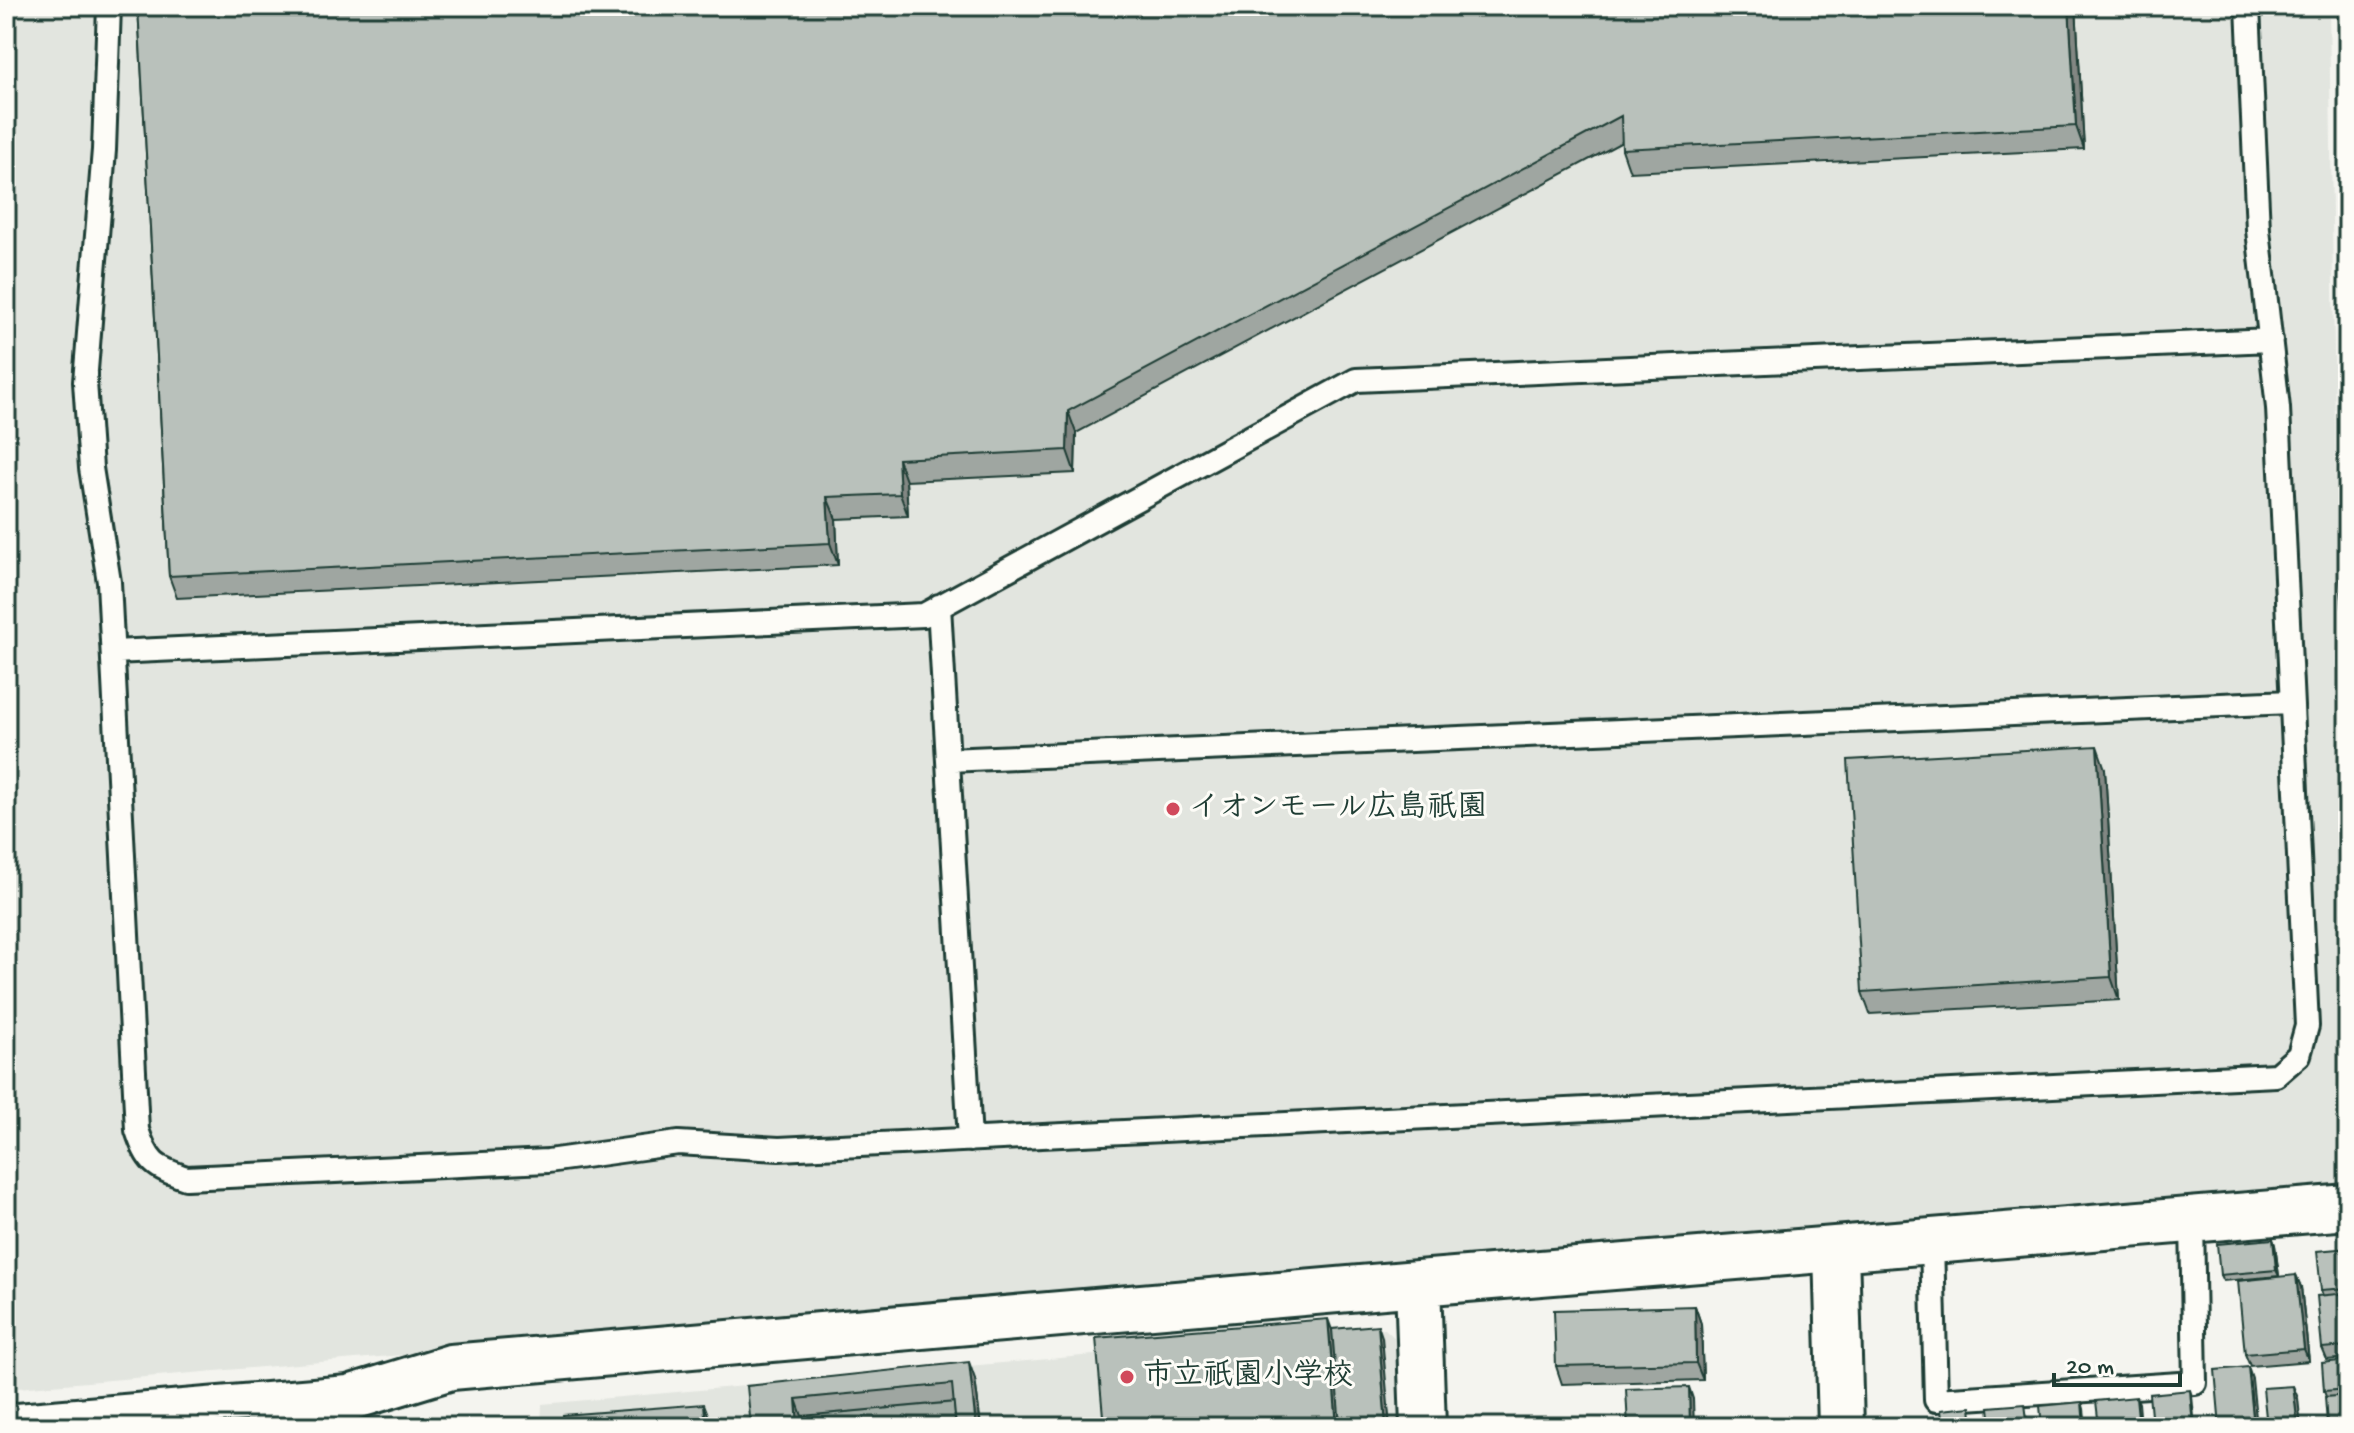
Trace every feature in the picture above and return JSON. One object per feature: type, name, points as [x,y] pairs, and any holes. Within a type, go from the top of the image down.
[{"type":"street","points":[[6,1427],[349,1398],[451,1367],[1418,1283],[2348,1207]]},
{"type":"street","points":[[1836,1250],[1841,1427]]},
{"type":"street","points":[[1418,1283],[1423,1427]]},
{"type":"lane","points":[[109,6],[104,150],[85,382],[91,468],[109,582],[137,1130],[145,1155],[164,1170],[186,1178],[548,1161],[678,1143],[779,1149],[2276,1075],[2299,1055],[2307,1026],[2278,408],[2258,230],[2248,6]]},
{"type":"lane","points":[[113,652],[924,615],[1356,380],[2271,340]]},
{"type":"lane","points":[[939,606],[970,1140]]},
{"type":"lane","points":[[948,760],[2291,702]]},
{"type":"lane","points":[[1932,1242],[1936,1400],[2195,1383],[2192,1221]]},
{"type":"shaded area","name":"イオンモール広島祇園","points":[[15,6],[2329,6],[2346,1188],[6,1389],[6,430]]},
{"type":"shaded area","name":"市立祇園小学校","points":[[1385,1329],[1408,1350],[1410,1427],[541,1427],[542,1404]]},
{"type":"shaded area","points":[[959,1402],[961,1427],[803,1427],[802,1416]]},
{"type":"building","points":[[138,6],[2069,6],[2076,126],[1622,149],[1621,116],[1068,411],[1067,450],[898,459],[900,494],[827,497],[830,543],[169,576]]},
{"type":"building","points":[[2338,6],[2348,6],[2348,29],[2339,30]]},
{"type":"building","points":[[2348,45],[2348,102],[2344,102],[2342,46]]},
{"type":"building","points":[[2348,577],[2348,631],[2345,631],[2340,578]]},
{"type":"building","points":[[2097,746],[2111,977],[1862,992],[1848,760]]},
{"type":"building","points":[[2348,814],[2348,845],[2345,815]]},
{"type":"building","points":[[2273,1239],[2276,1270],[2220,1275],[2217,1244]]},
{"type":"building","points":[[2348,1248],[2348,1288],[2321,1290],[2317,1251]]},
{"type":"building","points":[[2296,1275],[2304,1349],[2245,1354],[2238,1281]]},
{"type":"building","points":[[2348,1293],[2348,1346],[2322,1348],[2317,1296]]},
{"type":"building","points":[[1695,1306],[1696,1363],[1556,1366],[1554,1310]]},
{"type":"building","points":[[1328,1319],[1337,1427],[1104,1427],[1096,1338]]},
{"type":"building","points":[[1378,1325],[1386,1427],[1340,1427],[1332,1329]]},
{"type":"building","points":[[2348,1360],[2348,1389],[2324,1391],[2322,1363]]},
{"type":"building","points":[[969,1362],[976,1427],[956,1427],[952,1384],[796,1399],[798,1427],[751,1427],[747,1386]]},
{"type":"building","points":[[2248,1367],[2254,1427],[2220,1427],[2215,1370]]},
{"type":"building","points":[[2293,1386],[2298,1427],[2267,1427],[2263,1388]]},
{"type":"building","points":[[1689,1387],[1690,1427],[1628,1427],[1626,1389]]},
{"type":"building","points":[[2190,1390],[2193,1427],[2152,1427],[2149,1394]]},
{"type":"building","points":[[2348,1395],[2348,1422],[2327,1424],[2325,1397]]},
{"type":"building","points":[[2136,1397],[2139,1427],[2099,1427],[2096,1401]]},
{"type":"building","points":[[2082,1402],[2084,1427],[2042,1427],[2040,1406]]},
{"type":"building","points":[[704,1404],[706,1427],[564,1427],[563,1415]]},
{"type":"building","points":[[2025,1404],[2028,1427],[1991,1427],[1989,1407]]},
{"type":"building","points":[[1971,1407],[1973,1427],[1943,1427],[1941,1410]]},
{"type":"building","points":[[308,1418],[308,1427],[179,1427],[179,1425]]},
{"type":"building","points":[[386,1423],[386,1427],[311,1427],[311,1426]]},
{"type":"place","name":"イオンモール広島祇園","points":[[1173,809]]},
{"type":"place","name":"市立祇園小学校","points":[[1127,1377]]}]
